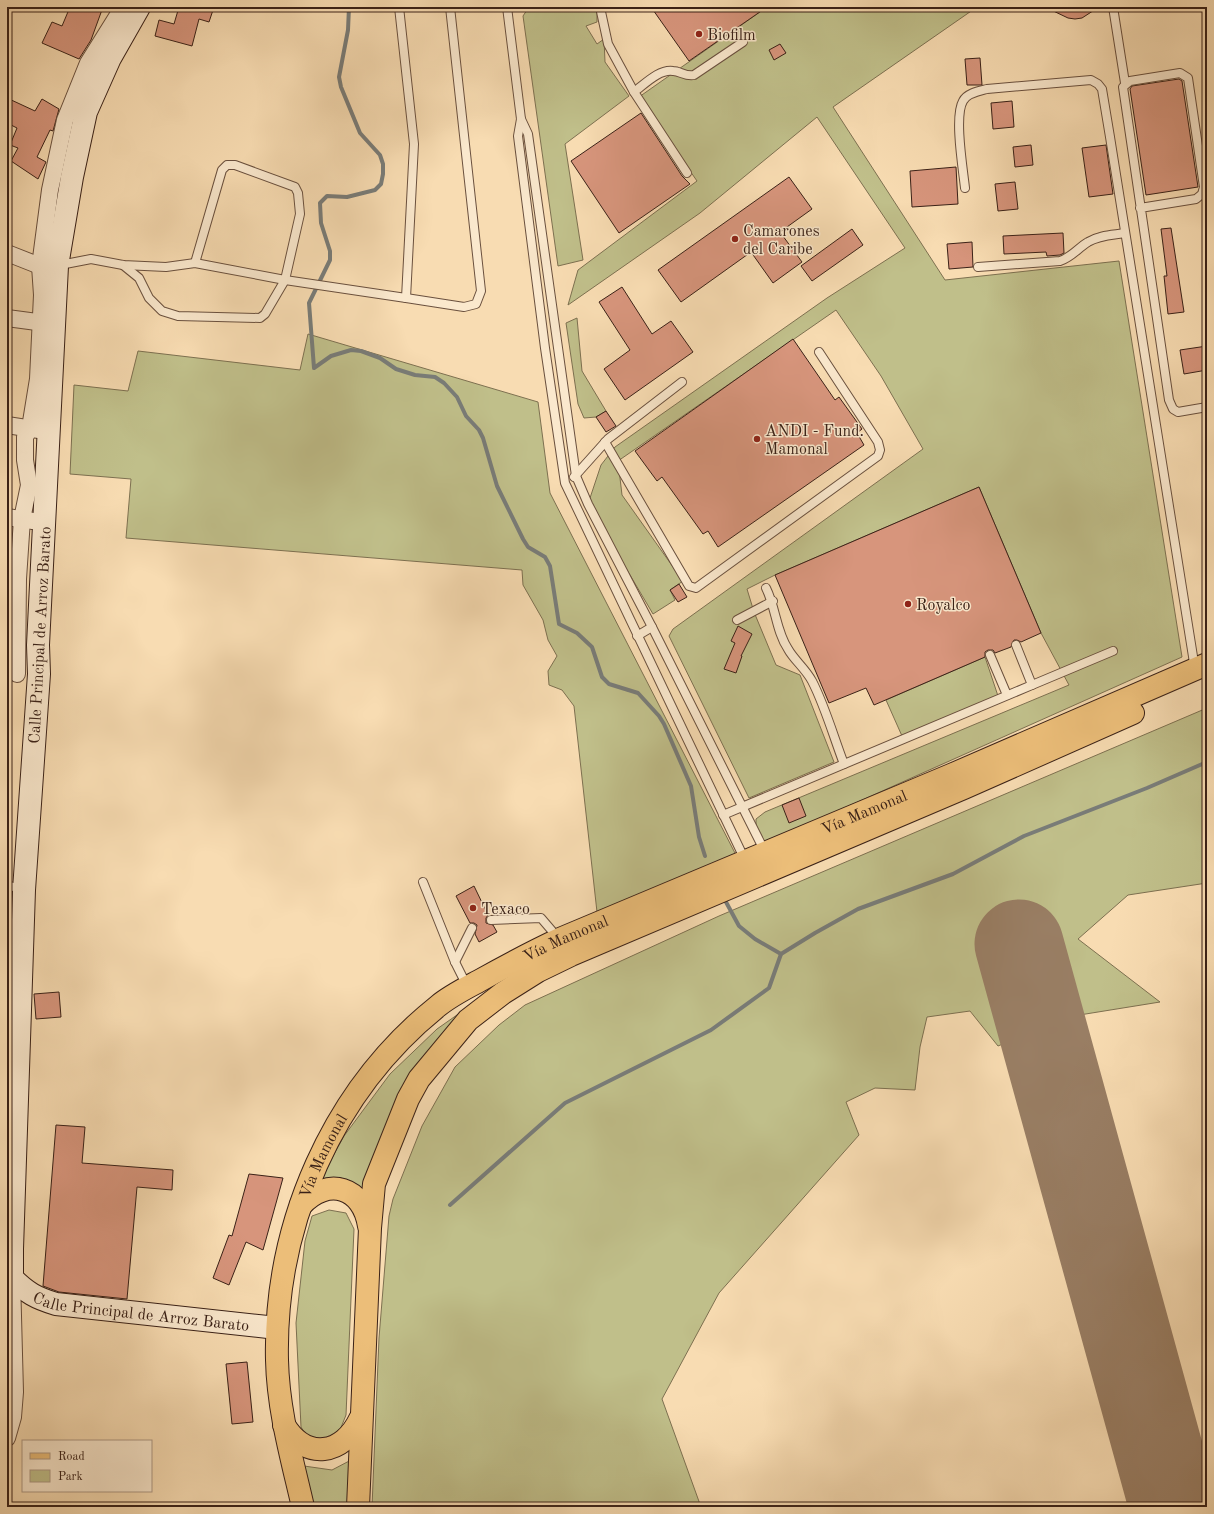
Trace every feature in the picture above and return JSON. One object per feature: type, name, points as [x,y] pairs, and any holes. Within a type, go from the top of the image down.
[{"type":"main road","name":"Vía Mamonal","points":[[303,1507],[284,1425],[278,1367],[278,1328],[284,1272],[289,1245],[301,1205],[325,1145],[367,1077],[413,1028],[439,1004],[520,958],[560,939],[755,856],[1203,671]]},
{"type":"main road","name":"Vía Mamonal","points":[[358,1507],[360,1419],[370,1228],[374,1184],[408,1099],[419,1079],[468,1020],[503,993],[538,971],[571,955],[964,788],[1203,671]]},
{"type":"main road","points":[[301,1205],[309,1196],[320,1190],[332,1188],[344,1190],[354,1196],[362,1204],[368,1216],[370,1228]]},
{"type":"main road","points":[[284,1425],[290,1435],[298,1442],[308,1447],[319,1449],[335,1446],[349,1438],[360,1419]]},
{"type":"street","name":"Calle Principal de Arroz Barato","points":[[7,1438],[13,1417],[15,1392],[12,1278],[12,1065],[16,888],[39,674],[38,645],[45,523],[39,430],[47,324],[49,266],[72,177],[86,112],[131,8]]},
{"type":"street","points":[[7,253],[49,266]]},
{"type":"street","points":[[7,318],[47,324]]},
{"type":"street","points":[[7,425],[39,430]]},
{"type":"street","points":[[39,430],[25,437],[25,460],[28,485],[15,518],[18,579],[12,674],[39,674]]},
{"type":"street","points":[[15,518],[45,523]]},
{"type":"street","name":"Calle Principal de Arroz Barato","points":[[12,1278],[24,1291],[35,1298],[56,1304],[278,1328]]},
{"type":"lane","points":[[399,7],[414,144],[406,298]]},
{"type":"lane","points":[[49,266],[92,260],[123,265],[166,267],[195,262],[285,280],[464,307],[476,304],[482,291],[450,7]]},
{"type":"lane","points":[[507,7],[521,119],[518,136],[545,348],[565,483],[723,815],[755,856]]},
{"type":"lane","points":[[600,7],[608,44],[634,92],[687,173]]},
{"type":"lane","points":[[1113,7],[1125,83],[1123,87],[1140,208],[1169,400],[1173,409],[1178,412],[1207,407]]},
{"type":"lane","points":[[634,92],[661,73],[667,71],[678,72],[687,76],[694,75],[742,42]]},
{"type":"lane","points":[[1125,83],[1180,73],[1188,78],[1204,187],[1202,194],[1196,199],[1140,208]]},
{"type":"lane","points":[[965,188],[959,116],[963,101],[973,93],[987,89],[1091,80],[1098,84],[1102,89],[1125,233],[1203,671]]},
{"type":"lane","points":[[521,119],[528,134],[576,476],[588,504],[652,626],[741,808],[755,856]]},
{"type":"lane","points":[[123,265],[139,278],[149,298],[162,311],[178,316],[260,318],[265,314],[285,280],[300,214],[298,193],[295,187],[235,165],[227,165],[222,170],[195,262]]},
{"type":"lane","points":[[978,267],[1060,261],[1068,258],[1088,242],[1097,237],[1125,233]]},
{"type":"lane","points":[[545,348],[558,346]]},
{"type":"lane","points":[[605,442],[689,586],[696,588],[878,456],[880,450],[878,442],[819,352]]},
{"type":"lane","points":[[565,483],[576,476],[605,442],[682,382]]},
{"type":"lane","points":[[766,588],[773,602],[780,633],[788,650],[802,664],[812,681],[844,764]]},
{"type":"lane","points":[[737,620],[773,602]]},
{"type":"lane","points":[[637,636],[652,626]]},
{"type":"lane","points":[[1016,645],[1032,685]]},
{"type":"lane","points":[[723,815],[1113,651]]},
{"type":"lane","points":[[990,656],[1007,695]]},
{"type":"lane","points":[[423,882],[455,962],[468,987]]},
{"type":"lane","points":[[491,920],[541,918],[560,939]]},
{"type":"lane","points":[[455,962],[472,928]]},
{"type":"green space","points":[[529,7],[596,7],[597,22],[586,26],[597,44],[604,39],[605,62],[629,96],[565,144],[583,260],[558,266],[523,16]]},
{"type":"green space","points":[[767,7],[977,7],[833,107],[945,280],[1119,261],[1182,657],[766,843],[756,834],[756,819],[765,812],[1069,685],[1041,633],[979,487],[775,575],[747,589],[754,612],[776,665],[800,675],[834,762],[749,798],[669,636],[673,629],[923,449],[881,376],[836,310],[618,461],[622,495],[683,581],[670,590],[675,600],[653,614],[588,504],[601,465],[615,447],[827,298],[905,248],[817,117],[700,213],[568,305],[578,270],[697,181],[639,97]]},
{"type":"green space","points":[[577,318],[582,371],[606,411],[596,417],[584,418],[578,404],[566,323]]},
{"type":"green space","points":[[308,334],[538,402],[550,493],[736,855],[597,912],[574,706],[562,690],[549,685],[548,671],[557,656],[548,640],[543,620],[523,585],[522,570],[126,538],[131,479],[70,474],[74,385],[128,391],[138,351],[300,370]]},
{"type":"green space","points":[[985,657],[998,696],[902,736],[886,700]]},
{"type":"green space","points":[[1207,708],[1207,883],[1128,895],[1078,939],[1160,1002],[1067,1017],[998,1046],[970,1011],[927,1017],[920,1047],[915,1090],[875,1088],[846,1102],[859,1135],[719,1293],[662,1399],[701,1507],[372,1507],[379,1338],[389,1216],[393,1199],[422,1126],[455,1067],[499,1025],[525,1005],[719,916]]},
{"type":"green space","points":[[528,965],[444,1040],[369,1194],[341,1178],[320,1180],[344,1136],[390,1074],[437,1029]]},
{"type":"green space","points":[[329,1210],[346,1213],[354,1229],[346,1415],[340,1430],[332,1439],[308,1438],[301,1427],[296,1323],[305,1241],[312,1216]]},
{"type":"green space","points":[[353,1459],[351,1507],[314,1507],[304,1466],[332,1470]]},
{"type":"building","points":[[70,7],[103,7],[91,40],[79,59],[42,43],[52,22],[62,26]]},
{"type":"building","points":[[179,7],[214,7],[209,22],[199,19],[192,46],[155,36],[159,20],[174,24]]},
{"type":"building","name":"Biofilm","points":[[651,7],[767,7],[689,61]]},
{"type":"building","points":[[1045,7],[1099,7],[1082,18],[1075,19],[1068,18]]},
{"type":"building","points":[[780,44],[786,53],[774,60],[769,50]]},
{"type":"building","points":[[980,58],[982,85],[967,85],[965,59]]},
{"type":"building","points":[[1179,79],[1182,81],[1198,187],[1146,195],[1130,89],[1132,86]]},
{"type":"building","points":[[7,98],[35,111],[42,99],[59,109],[53,131],[50,130],[37,157],[46,162],[38,179],[11,161],[18,148],[10,145],[17,128],[7,123]]},
{"type":"building","points":[[1012,101],[1014,127],[993,129],[991,103]]},
{"type":"building","points":[[641,113],[682,176],[690,184],[619,233],[571,161]]},
{"type":"building","points":[[1031,145],[1033,165],[1015,167],[1013,147]]},
{"type":"building","points":[[1106,145],[1113,194],[1089,197],[1082,148]]},
{"type":"building","points":[[956,167],[958,204],[912,207],[910,171]]},
{"type":"building","name":"Camarones del Caribe","points":[[789,177],[812,209],[780,232],[802,262],[773,283],[751,252],[681,302],[658,270]]},
{"type":"building","points":[[1015,182],[1018,209],[998,211],[995,184]]},
{"type":"building","points":[[1171,228],[1184,312],[1168,314],[1164,276],[1167,276],[1161,229]]},
{"type":"building","points":[[852,229],[863,245],[812,281],[801,266]]},
{"type":"building","points":[[1063,233],[1064,253],[1060,255],[1047,256],[1046,252],[1004,254],[1003,236]]},
{"type":"building","points":[[972,242],[973,267],[949,269],[947,244]]},
{"type":"building","points":[[622,287],[652,334],[671,321],[693,352],[625,400],[604,369],[630,350],[599,302]]},
{"type":"building","name":"ANDI - Fund. Mamonal","points":[[793,339],[835,400],[839,397],[862,429],[857,433],[864,445],[718,547],[708,531],[703,534],[662,477],[657,481],[635,451]]},
{"type":"building","points":[[1207,346],[1207,370],[1184,374],[1180,350]]},
{"type":"building","points":[[606,411],[616,426],[606,432],[596,417]]},
{"type":"building","name":"Royalco","points":[[979,487],[1041,633],[1021,642],[1014,640],[1011,647],[995,653],[993,650],[988,650],[985,652],[985,657],[874,705],[866,688],[829,703],[775,575]]},
{"type":"building","points":[[679,584],[687,597],[678,602],[670,590]]},
{"type":"building","points":[[738,626],[752,634],[741,656],[736,673],[724,669],[735,643],[731,641]]},
{"type":"building","points":[[799,798],[806,816],[789,823],[782,805]]},
{"type":"building","name":"Texaco","points":[[474,886],[488,915],[486,918],[486,923],[493,925],[497,932],[479,942],[475,934],[477,925],[470,923],[456,896]]},
{"type":"building","points":[[59,992],[61,1017],[36,1019],[34,994]]},
{"type":"building","points":[[56,1125],[85,1127],[82,1163],[173,1170],[172,1190],[137,1187],[127,1299],[59,1292],[43,1286]]},
{"type":"building","points":[[249,1174],[283,1178],[263,1250],[246,1242],[229,1285],[213,1278],[229,1235],[232,1236]]},
{"type":"building","points":[[247,1362],[253,1422],[232,1424],[226,1364]]},
{"type":"waterway","points":[[349,7],[348,30],[339,77],[341,87],[360,133],[380,155],[383,164],[383,174],[381,184],[375,190],[347,197],[327,196],[320,203],[321,223],[330,251],[330,260],[309,303],[314,368],[331,356],[351,350],[361,351],[380,358],[396,369],[415,375],[435,377],[444,383],[457,397],[466,416],[479,430],[483,438],[497,486],[523,539],[528,547],[545,557],[550,566],[559,624],[577,633],[592,647],[602,677],[609,684],[638,693],[659,716],[664,724],[691,786],[699,837],[705,856]]},
{"type":"waterway","points":[[450,1205],[565,1103],[711,1030],[769,988],[781,954],[815,933],[858,909],[953,874],[1024,836],[1147,788],[1207,762]]},
{"type":"waterway","points":[[726,902],[739,926],[755,939],[781,954]]},
{"type":"runway","points":[[1019,944],[1174,1507]]},
{"type":"place","name":"Biofilm","points":[[699,34]]},
{"type":"place","name":"Camarones del Caribe","points":[[735,239]]},
{"type":"place","name":"ANDI - Fund. Mamonal","points":[[757,439]]},
{"type":"place","name":"Royalco","points":[[908,604]]},
{"type":"place","name":"Texaco","points":[[473,908]]}]
